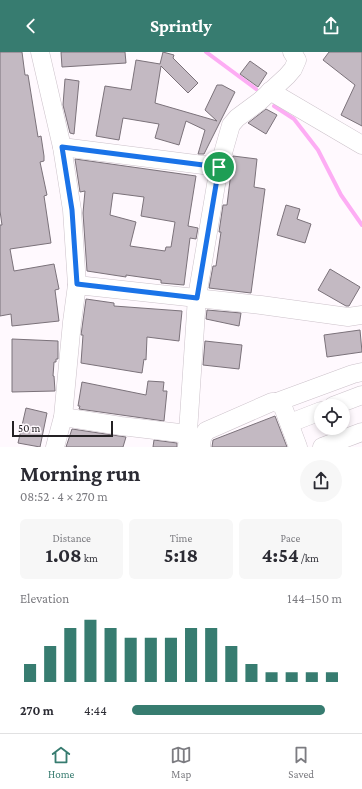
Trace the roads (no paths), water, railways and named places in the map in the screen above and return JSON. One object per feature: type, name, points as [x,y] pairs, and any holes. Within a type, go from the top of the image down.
[{"type":"street","points":[[40,52],[62,147],[72,210],[77,284],[63,417],[55,447]]},
{"type":"street","points":[[63,417],[121,426],[187,440],[197,298],[219,167],[231,126],[237,118],[293,70],[296,60],[292,52]]},
{"type":"street","points":[[270,91],[362,145]]},
{"type":"street","points":[[62,147],[219,167]]},
{"type":"street","points":[[77,284],[348,317],[362,315]]},
{"type":"street","points":[[201,447],[202,438],[206,431],[272,402],[277,402],[358,373],[362,396],[350,400]]},
{"type":"street","points":[[277,402],[283,407],[298,447]]},
{"type":"street","points":[[290,423],[314,414]]},
{"type":"street","points":[[322,447],[362,432]]},
{"type":"waterway","points":[[206,52],[256,89]]},
{"type":"waterway","points":[[274,106],[294,119],[318,150],[341,195],[362,225]]}]
